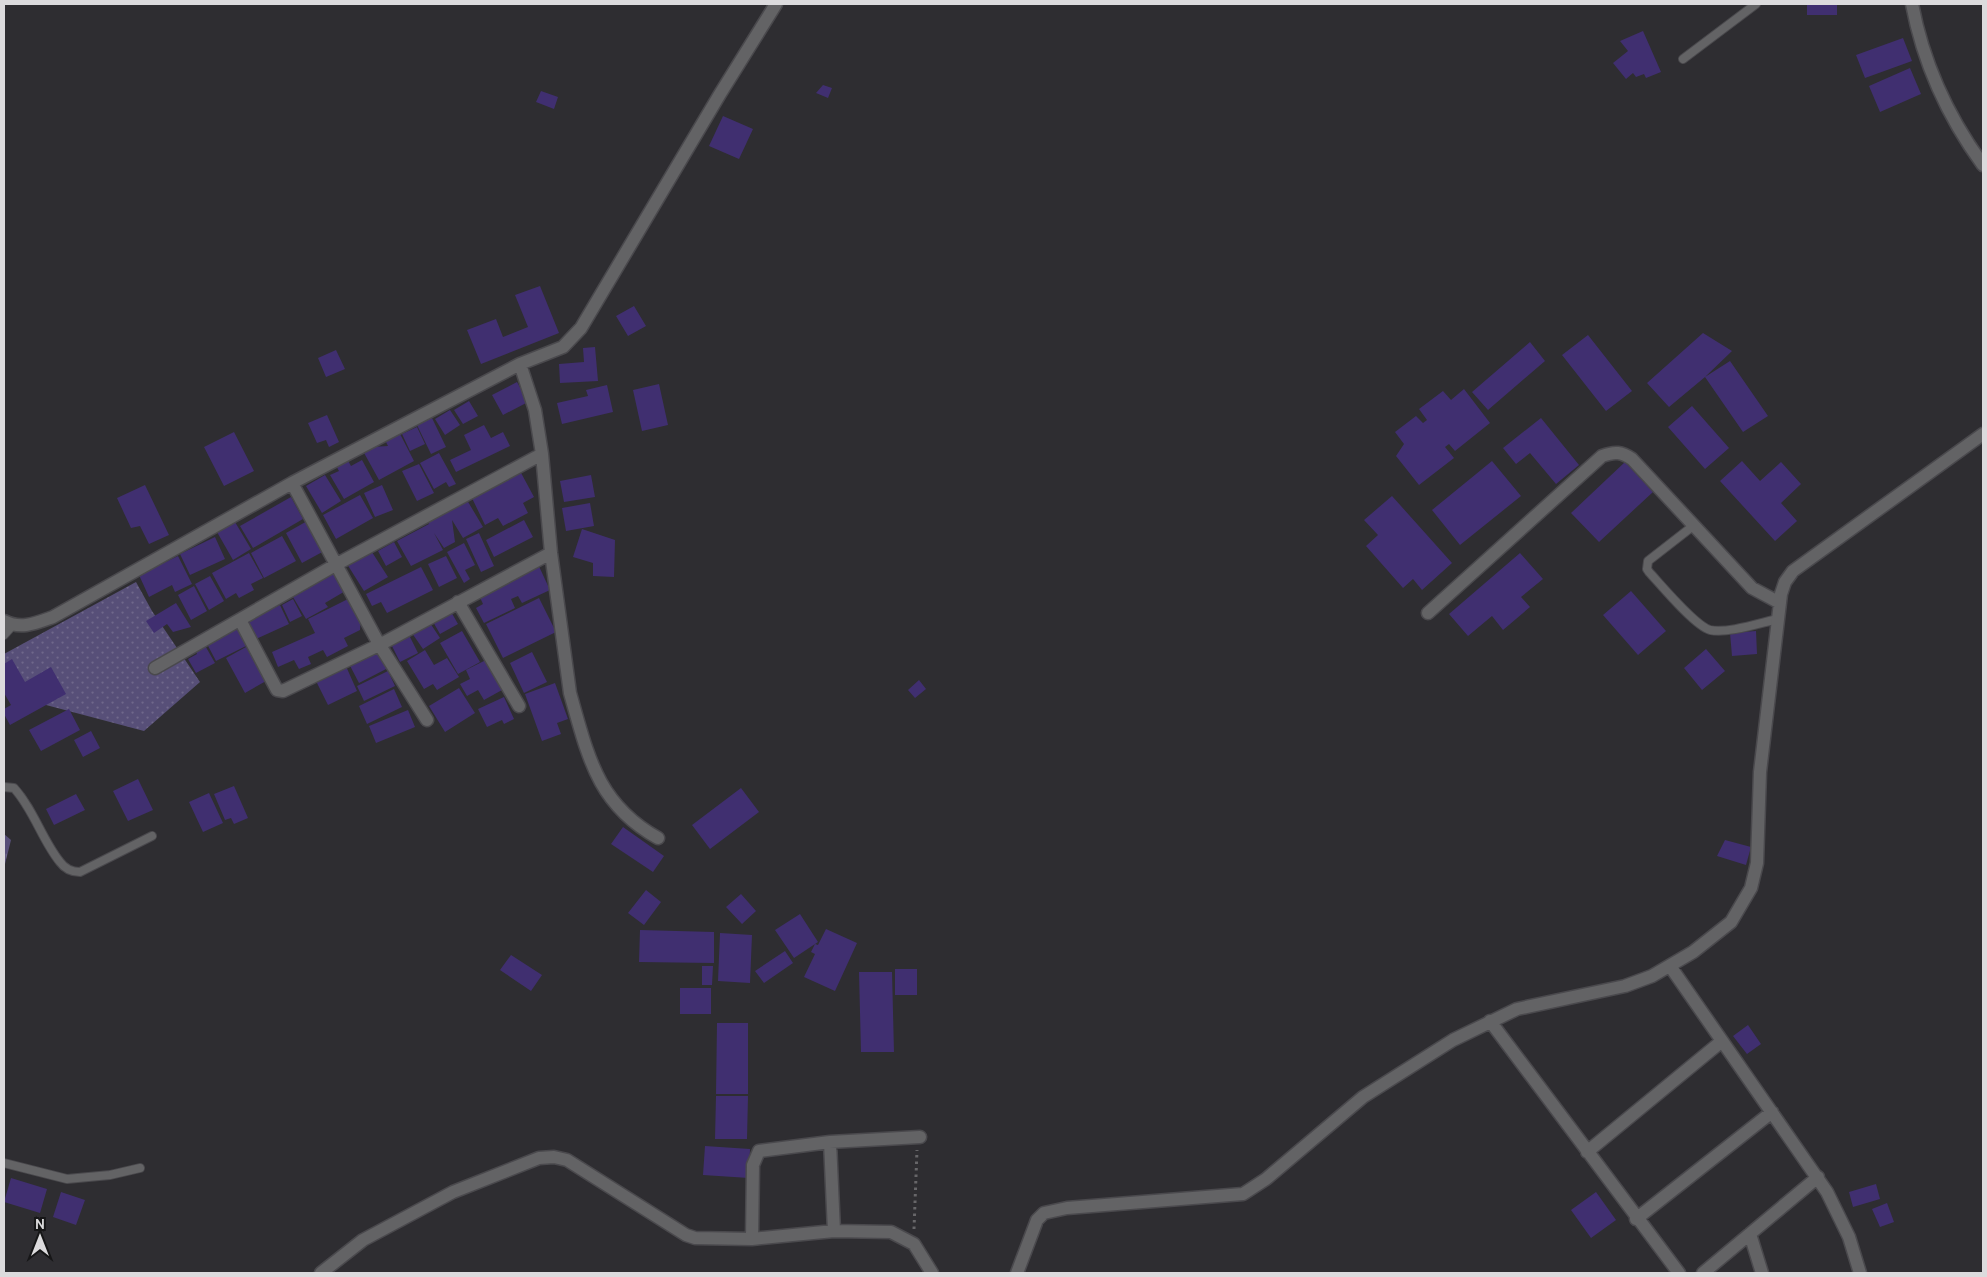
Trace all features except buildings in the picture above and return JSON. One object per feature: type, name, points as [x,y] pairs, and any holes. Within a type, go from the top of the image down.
[{"type":"street","points":[[7,627],[29,625],[53,617],[292,483],[520,364],[563,347],[581,328],[720,94],[776,4]]},
{"type":"street","points":[[1912,4],[1922,44],[1949,112],[1983,165]]},
{"type":"street","points":[[520,364],[534,410],[542,454],[552,553],[570,693],[593,770],[625,816],[638,827],[658,838]]},
{"type":"street","points":[[1016,1273],[1035,1225],[1044,1213],[1067,1208],[1243,1194],[1266,1178],[1363,1097],[1423,1058],[1490,1021],[1517,1010],[1625,986],[1670,966],[1693,952],[1731,922],[1751,888],[1757,863],[1760,772],[1780,603],[1785,582],[1793,571],[1983,434]]},
{"type":"street","points":[[1428,613],[1602,456],[1613,452],[1624,453],[1632,459],[1752,588],[1780,603]]},
{"type":"street","points":[[155,668],[337,564],[542,454]]},
{"type":"street","points":[[292,483],[379,644],[427,720]]},
{"type":"street","points":[[240,620],[277,690],[281,691],[379,644],[552,553]]},
{"type":"street","points":[[458,602],[519,706]]},
{"type":"street","points":[[1670,966],[1818,1178],[1840,1215],[1860,1273]]},
{"type":"street","points":[[1490,1021],[1636,1219],[1679,1273]]},
{"type":"street","points":[[1587,1152],[1722,1041]]},
{"type":"street","points":[[1636,1219],[1772,1112]]},
{"type":"street","points":[[752,1239],[753,1165],[759,1151],[830,1142],[920,1137]]},
{"type":"street","points":[[830,1142],[834,1231]]},
{"type":"street","points":[[321,1273],[363,1240],[452,1192],[526,1163],[554,1157],[567,1160],[686,1236],[710,1239],[752,1239],[834,1231],[891,1232],[914,1244],[932,1273]]},
{"type":"street","points":[[1702,1273],[1818,1178]]},
{"type":"street","points":[[1750,1234],[1762,1273]]},
{"type":"lane","points":[[1683,59],[1756,4]]},
{"type":"lane","points":[[1693,526],[1648,561],[1647,569],[1649,572],[1693,618],[1710,630],[1733,629],[1778,619]]},
{"type":"lane","points":[[4,787],[14,788],[23,797],[60,863],[72,872],[80,872],[152,836]]},
{"type":"lane","points":[[4,1163],[67,1179],[110,1175],[140,1168]]},
{"type":"path","points":[[914,1244],[920,1137]]},
{"type":"green space","points":[[136,582],[152,611],[200,682],[144,731],[46,705],[4,666],[4,654]]},
{"type":"green space","points":[[4,834],[11,840],[4,868]]}]
